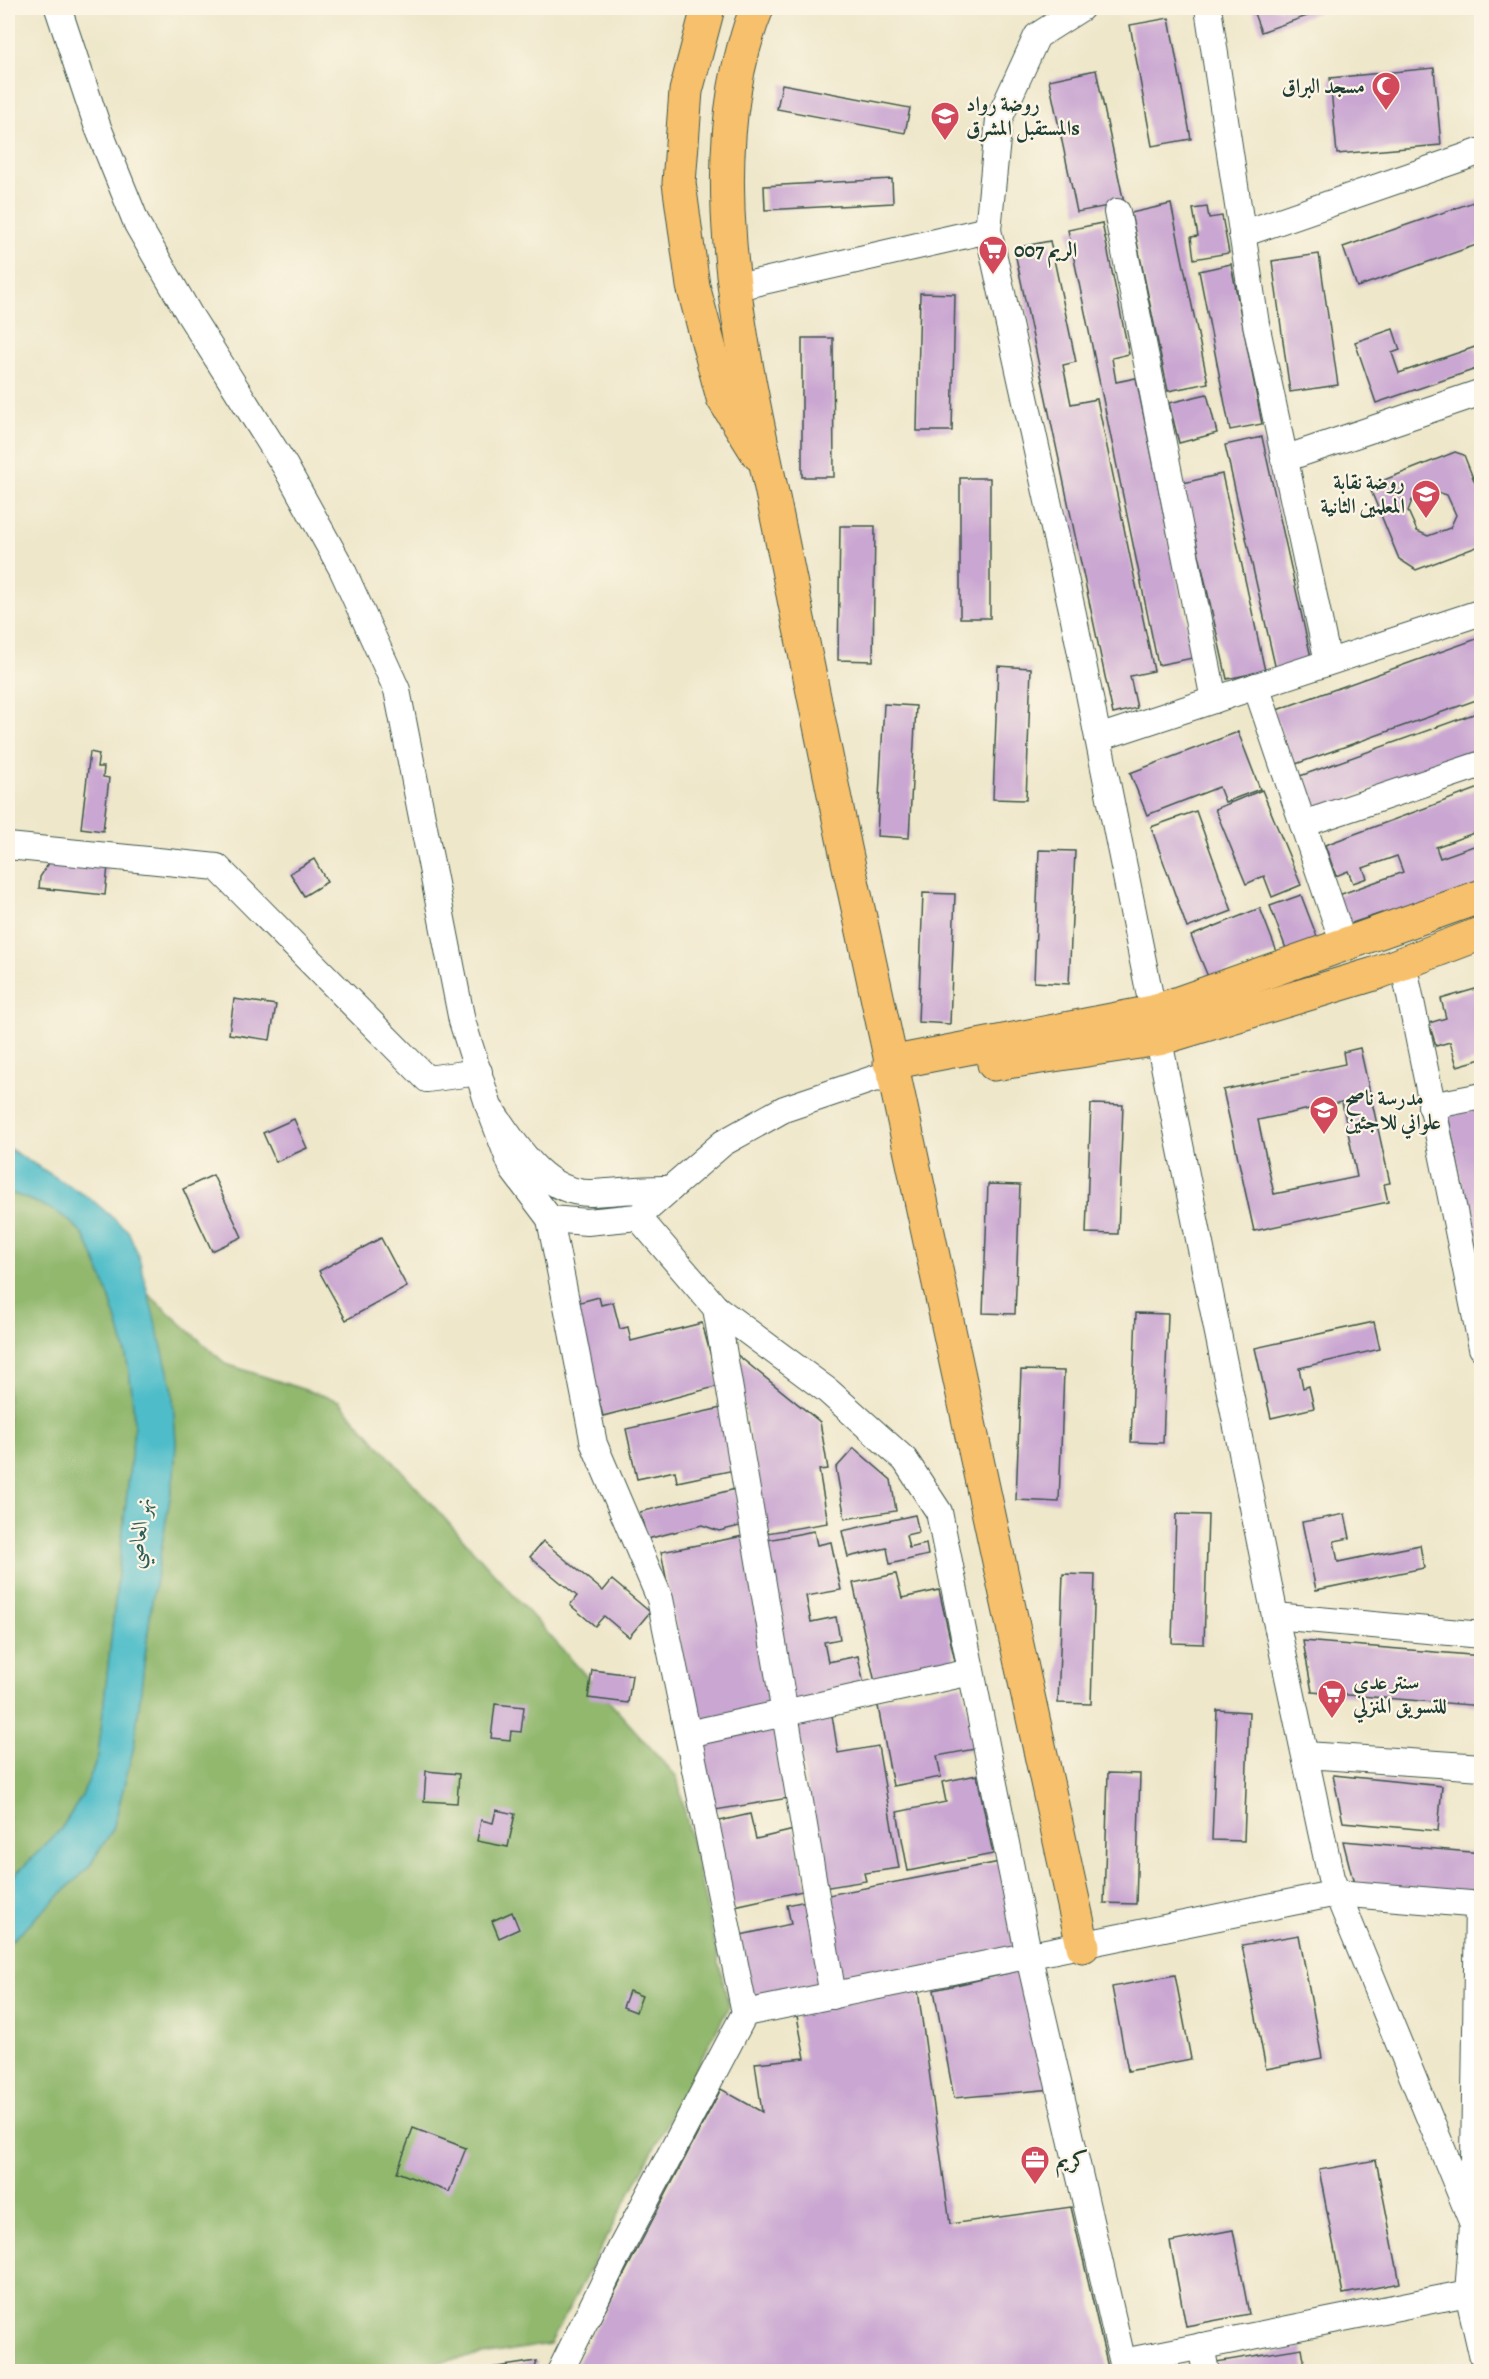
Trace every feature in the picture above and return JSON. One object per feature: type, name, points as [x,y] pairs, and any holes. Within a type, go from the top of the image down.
[{"type":"main road","points":[[708,8],[687,91],[679,183],[693,286],[723,398],[767,468]]},
{"type":"main road","points":[[757,8],[743,43],[731,123],[727,202],[733,288],[886,1074],[1083,1946]]},
{"type":"main road","points":[[1156,1025],[1344,945],[1482,896]]},
{"type":"main road","points":[[886,1074],[1156,1025],[1403,962],[1482,933]]},
{"type":"street","points":[[58,8],[97,125],[136,224],[189,314],[285,466],[342,569],[397,690],[462,1021],[489,1107],[513,1170],[550,1219],[594,1444],[660,1599],[745,2013],[623,2244],[560,2372]]},
{"type":"street","points":[[1081,8],[1037,36],[999,119],[988,230],[1098,738],[1275,1616],[1331,1878],[1479,2230]]},
{"type":"street","points":[[1208,8],[1256,324],[1328,662]]},
{"type":"street","points":[[1242,234],[1482,151]]},
{"type":"street","points":[[1117,212],[1214,700]]},
{"type":"street","points":[[733,288],[988,230]]},
{"type":"street","points":[[1284,459],[1482,392]]},
{"type":"street","points":[[1098,738],[1482,612]]},
{"type":"street","points":[[1256,687],[1344,945]]},
{"type":"street","points":[[1302,824],[1482,764]]},
{"type":"street","points":[[8,846],[218,867],[427,1079],[478,1072]]},
{"type":"street","points":[[1403,962],[1431,1107],[1444,1152],[1482,1348]]},
{"type":"street","points":[[550,1219],[587,1222],[638,1217],[723,1143],[784,1109],[886,1074]]},
{"type":"street","points":[[1431,1107],[1482,1096]]},
{"type":"street","points":[[489,1107],[530,1163],[558,1186],[589,1193],[636,1188],[670,1188]]},
{"type":"street","points":[[638,1217],[716,1308],[828,1391],[905,1460],[939,1512],[1029,1957],[1124,2367],[1201,2346],[1468,2293]]},
{"type":"street","points":[[716,1308],[833,1996]]},
{"type":"street","points":[[1275,1616],[1482,1635]]},
{"type":"street","points":[[688,1734],[971,1672]]},
{"type":"street","points":[[1306,1755],[1482,1767]]},
{"type":"street","points":[[745,2013],[1337,1893],[1480,1905],[1479,2230],[1468,2293],[1482,2354]]},
{"type":"street","points":[[1201,2346],[1206,2372]]},
{"type":"green space","points":[[8,1192],[47,1207],[65,1218],[80,1231],[87,1242],[115,1314],[125,1352],[132,1390],[134,1429],[98,1757],[82,1796],[61,1829],[8,1882]]},
{"type":"green space","points":[[147,1293],[226,1364],[339,1401],[677,1777],[729,2007],[550,2344],[433,2363],[421,2372],[8,2372],[8,1944],[88,1868],[113,1829],[134,1746],[151,1607],[174,1475],[176,1442],[172,1387]]},
{"type":"water","name":"نهر العاصي","points":[[8,1148],[91,1199],[128,1231],[138,1254],[172,1387],[176,1442],[174,1475],[151,1607],[134,1746],[113,1829],[88,1868],[8,1944],[8,1882],[61,1829],[82,1796],[98,1757],[134,1429],[132,1390],[125,1351],[115,1314],[92,1253],[80,1231],[65,1218],[47,1207],[8,1192]]},
{"type":"building","points":[[1252,8],[1330,8],[1261,32]]},
{"type":"building","points":[[1169,18],[1191,139],[1152,146],[1130,25]]},
{"type":"building","name":"مسجد البراق","points":[[1434,68],[1441,145],[1337,154],[1330,78]]},
{"type":"building","points":[[1096,70],[1124,203],[1077,212],[1049,80]]},
{"type":"building","points":[[782,84],[910,108],[905,133],[777,109]]},
{"type":"building","points":[[892,179],[893,203],[765,210],[764,186]]},
{"type":"building","points":[[1482,199],[1482,243],[1357,287],[1343,247]]},
{"type":"building","points":[[1171,204],[1208,383],[1168,391],[1131,213]]},
{"type":"building","points":[[1207,207],[1209,218],[1222,216],[1229,253],[1194,259],[1191,237],[1198,236],[1193,209]]},
{"type":"building","points":[[1102,223],[1129,354],[1112,358],[1116,382],[1136,378],[1193,658],[1158,665],[1068,230]]},
{"type":"building","points":[[1050,241],[1076,362],[1063,365],[1071,404],[1097,399],[1154,671],[1130,676],[1137,708],[1113,714],[1014,248]]},
{"type":"building","points":[[1319,254],[1338,385],[1290,392],[1272,261]]},
{"type":"building","points":[[1231,264],[1262,424],[1230,430],[1199,271]]},
{"type":"building","points":[[920,293],[955,294],[952,431],[917,431]]},
{"type":"building","points":[[1393,329],[1400,350],[1392,353],[1399,373],[1475,347],[1482,367],[1376,403],[1355,342]]},
{"type":"building","points":[[802,338],[833,338],[834,477],[802,477]]},
{"type":"building","points":[[1207,394],[1217,433],[1179,443],[1169,403]]},
{"type":"building","points":[[1262,437],[1312,662],[1276,670],[1225,445]]},
{"type":"building","points":[[1455,452],[1464,455],[1482,501],[1482,545],[1416,570],[1399,559],[1369,486]],"holes":[[[1435,491],[1447,495],[1456,515],[1450,528],[1428,536],[1417,531],[1408,511],[1412,500]]]},
{"type":"building","points":[[1222,474],[1265,671],[1227,679],[1183,483]]},
{"type":"building","points":[[960,478],[990,478],[990,618],[960,618]]},
{"type":"building","points":[[840,526],[875,526],[873,661],[838,660]]},
{"type":"building","points":[[1482,637],[1482,698],[1293,765],[1274,711]]},
{"type":"building","points":[[998,666],[1031,668],[1026,800],[993,799]]},
{"type":"building","points":[[884,704],[916,706],[909,838],[877,836]]},
{"type":"building","points":[[1482,711],[1482,750],[1353,796],[1323,814],[1320,805],[1311,808],[1300,776]]},
{"type":"building","points":[[1238,732],[1260,789],[1225,802],[1219,787],[1147,815],[1130,773]]},
{"type":"building","points":[[90,752],[99,754],[97,767],[104,767],[103,777],[109,778],[103,831],[81,828]]},
{"type":"building","points":[[1482,787],[1482,830],[1436,847],[1440,858],[1482,843],[1482,884],[1387,927],[1382,913],[1346,925],[1336,896],[1403,872],[1397,856],[1363,868],[1367,878],[1353,883],[1348,871],[1336,876],[1325,845]]},
{"type":"building","points":[[1262,790],[1301,885],[1272,897],[1264,876],[1246,884],[1215,809]]},
{"type":"building","points":[[1196,811],[1232,911],[1187,928],[1151,827]]},
{"type":"building","points":[[1039,850],[1075,851],[1069,984],[1034,982]]},
{"type":"building","points":[[314,859],[327,882],[304,896],[290,873]]},
{"type":"building","points":[[51,860],[108,866],[105,895],[39,888],[40,877]]},
{"type":"building","points":[[923,893],[955,894],[950,1024],[918,1022]]},
{"type":"building","points":[[1301,895],[1319,942],[1288,954],[1270,906]]},
{"type":"building","points":[[1260,908],[1277,952],[1209,979],[1191,936]]},
{"type":"building","points":[[1482,987],[1482,1059],[1457,1066],[1450,1042],[1436,1046],[1429,1023],[1446,1018],[1441,999]]},
{"type":"building","points":[[234,999],[276,1005],[270,1040],[229,1034]]},
{"type":"building","points":[[1360,1048],[1390,1183],[1384,1184],[1388,1202],[1254,1231],[1223,1090],[1345,1064],[1343,1052]],"holes":[[[1342,1102],[1357,1177],[1274,1194],[1258,1120]]]},
{"type":"building","points":[[1091,1104],[1123,1105],[1118,1234],[1086,1233]]},
{"type":"building","points":[[1482,1109],[1482,1276],[1480,1276],[1448,1115]]},
{"type":"building","points":[[294,1119],[307,1148],[276,1162],[263,1133]]},
{"type":"building","points":[[213,1175],[242,1237],[212,1251],[183,1189]]},
{"type":"building","points":[[988,1184],[1020,1185],[1015,1314],[983,1313]]},
{"type":"building","points":[[381,1238],[407,1287],[346,1320],[319,1271]]},
{"type":"building","points":[[599,1297],[601,1305],[613,1302],[620,1329],[628,1327],[631,1341],[702,1323],[719,1386],[603,1416],[573,1304]]},
{"type":"building","points":[[1136,1313],[1168,1314],[1163,1443],[1131,1442]]},
{"type":"building","points":[[1374,1322],[1380,1349],[1299,1368],[1303,1388],[1309,1386],[1314,1408],[1271,1418],[1255,1348]]},
{"type":"building","points":[[735,1353],[820,1422],[828,1469],[819,1470],[828,1523],[767,1533]]},
{"type":"building","points":[[1021,1370],[1064,1371],[1059,1502],[1016,1500]]},
{"type":"building","points":[[726,1407],[739,1469],[677,1482],[675,1471],[637,1479],[626,1429]]},
{"type":"building","points":[[854,1448],[891,1480],[896,1511],[845,1519],[836,1468]]},
{"type":"building","points":[[736,1489],[744,1525],[719,1531],[702,1525],[647,1539],[640,1512]]},
{"type":"building","points":[[1176,1514],[1208,1515],[1204,1644],[1172,1643]]},
{"type":"building","points":[[1345,1514],[1350,1538],[1334,1541],[1338,1562],[1420,1545],[1424,1568],[1316,1590],[1302,1522]]},
{"type":"building","points":[[915,1515],[919,1532],[906,1535],[909,1548],[926,1544],[928,1555],[890,1564],[887,1548],[848,1557],[842,1531]]},
{"type":"building","points":[[814,1531],[817,1545],[831,1542],[841,1590],[806,1596],[811,1622],[836,1617],[840,1639],[824,1642],[828,1662],[858,1656],[865,1690],[794,1704],[762,1541]]},
{"type":"building","points":[[749,1535],[782,1708],[695,1725],[661,1552]]},
{"type":"building","points":[[543,1541],[603,1591],[612,1580],[650,1612],[629,1637],[604,1616],[595,1626],[570,1605],[577,1596],[530,1557]]},
{"type":"building","points":[[896,1574],[902,1598],[939,1590],[957,1670],[876,1687],[853,1583]]},
{"type":"building","points":[[1063,1574],[1095,1575],[1091,1704],[1058,1703]]},
{"type":"building","points":[[1303,1641],[1482,1656],[1482,1706],[1312,1692]]},
{"type":"building","points":[[592,1670],[632,1675],[628,1703],[588,1698]]},
{"type":"building","points":[[962,1685],[975,1749],[937,1756],[941,1777],[893,1786],[877,1701]]},
{"type":"building","points":[[495,1704],[524,1707],[521,1732],[511,1731],[510,1740],[491,1738]]},
{"type":"building","points":[[1217,1710],[1249,1712],[1244,1841],[1212,1840]]},
{"type":"building","points":[[832,1715],[838,1753],[878,1746],[899,1868],[864,1873],[866,1881],[823,1888],[796,1721]]},
{"type":"building","points":[[777,1726],[789,1798],[709,1811],[697,1739]]},
{"type":"building","points":[[426,1771],[459,1774],[457,1803],[424,1801]]},
{"type":"building","points":[[1108,1773],[1140,1774],[1136,1904],[1104,1903]]},
{"type":"building","points":[[977,1775],[993,1854],[908,1871],[897,1812],[946,1802],[942,1782]]},
{"type":"building","points":[[1333,1775],[1442,1786],[1438,1831],[1343,1822]]},
{"type":"building","points":[[496,1810],[515,1814],[508,1847],[477,1841],[481,1820],[493,1823]]},
{"type":"building","points":[[750,1814],[756,1839],[794,1830],[807,1890],[730,1907],[711,1823]]},
{"type":"building","points":[[1343,1841],[1482,1853],[1482,1894],[1354,1884]]},
{"type":"building","points":[[1000,1862],[1018,1953],[840,1987],[823,1896]]},
{"type":"building","points":[[811,1900],[829,1985],[751,2002],[736,1936],[791,1924],[787,1905]]},
{"type":"building","points":[[512,1912],[519,1929],[499,1938],[492,1921]]},
{"type":"building","points":[[1299,1935],[1322,2058],[1266,2069],[1242,1945]]},
{"type":"building","points":[[1022,1970],[1053,2089],[954,2098],[934,1990]]},
{"type":"building","points":[[1175,1975],[1191,2059],[1128,2071],[1112,1987]]},
{"type":"building","points":[[918,1990],[950,2224],[1071,2207],[1109,2372],[573,2372],[721,2089],[762,2112],[755,2063],[805,2058],[796,2011]]},
{"type":"building","points":[[629,1991],[642,1996],[636,2012],[623,2007]]},
{"type":"building","points":[[413,2128],[466,2148],[449,2192],[397,2172]]},
{"type":"building","points":[[1376,2160],[1400,2283],[1343,2294],[1319,2170]]},
{"type":"building","points":[[1233,2230],[1249,2314],[1186,2326],[1170,2242]]},
{"type":"building","points":[[1302,2348],[1306,2372],[1218,2372],[1216,2362]]},
{"type":"building","points":[[537,2361],[534,2372],[478,2372],[478,2370]]},
{"type":"place","name":"مسجد البراق","points":[[1386,112]]},
{"type":"place","name":"روضة رواد المستقبل المشرقs","points":[[945,142]]},
{"type":"place","name":"الريم 007","points":[[993,276]]},
{"type":"place","name":"روضة نقابة المعلمين الثانية","points":[[1426,520]]},
{"type":"place","name":"مدرسة ناصح علواني للاجئين","points":[[1324,1136]]},
{"type":"place","name":"سنتر عدي للتسويق المنزلي","points":[[1332,1720]]},
{"type":"place","name":"كريم","points":[[1035,2186]]}]
